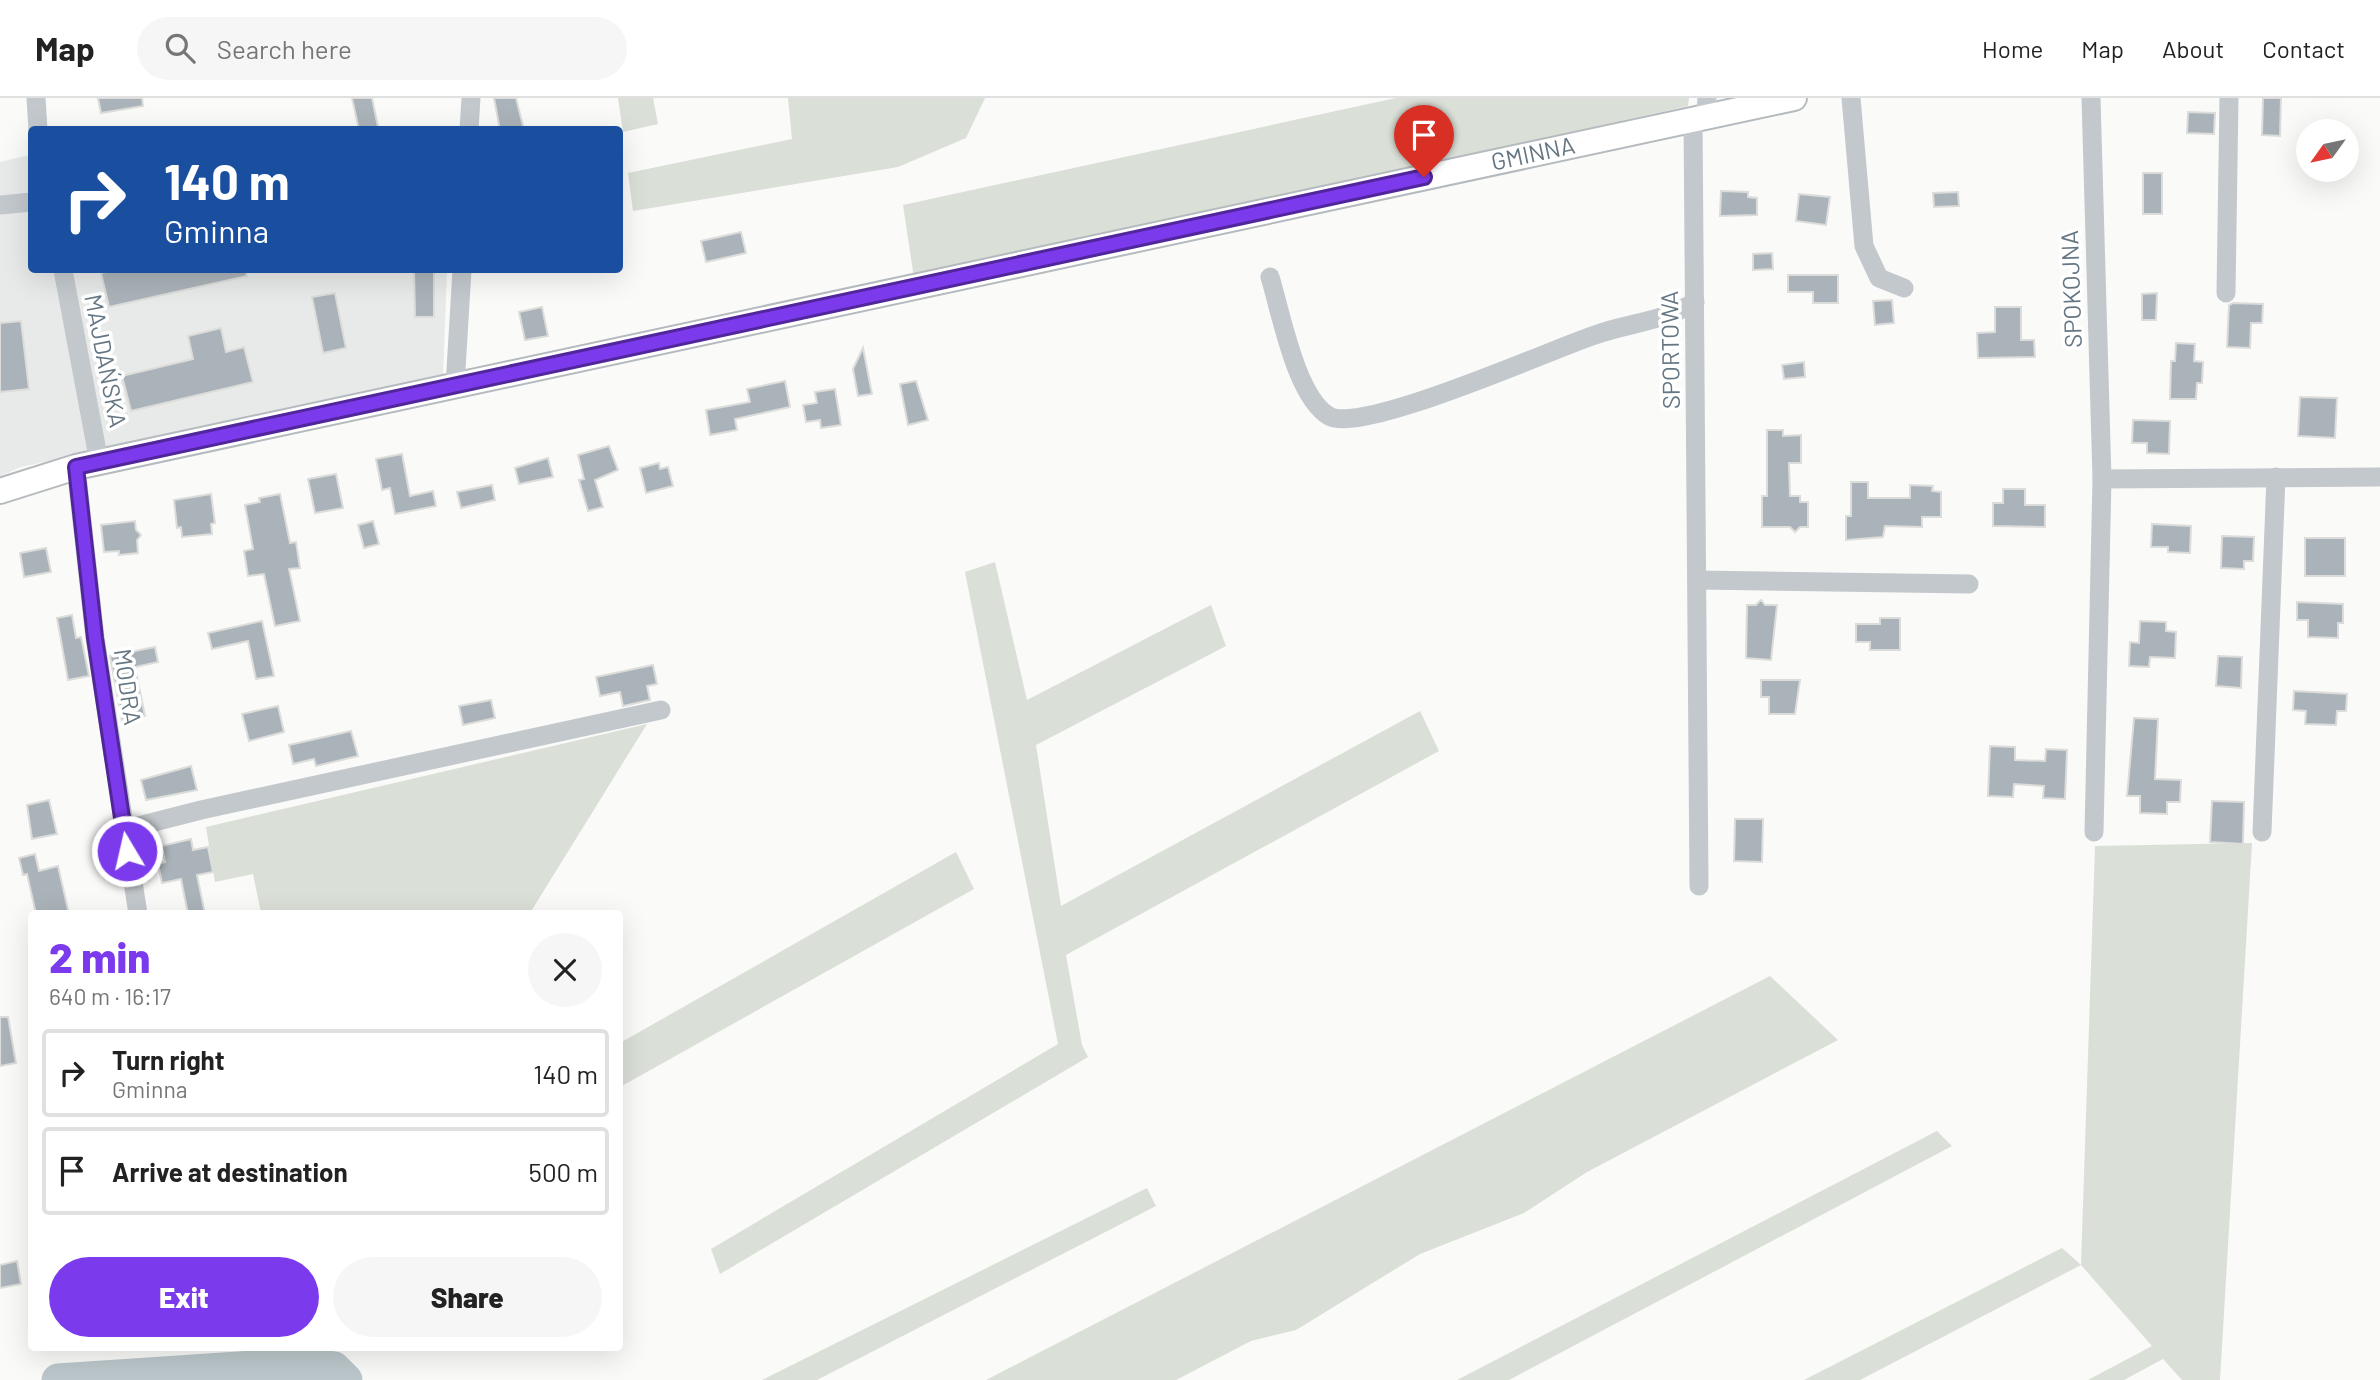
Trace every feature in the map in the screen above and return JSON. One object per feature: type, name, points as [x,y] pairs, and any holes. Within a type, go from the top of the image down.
[{"type":"main road","name":"GMINNA","points":[[0,491],[87,464],[456,386],[1702,111],[1794,98]]},
{"type":"street","points":[[36,98],[38,126]]},
{"type":"street","points":[[469,126],[471,98]]},
{"type":"street","points":[[1851,98],[1864,246],[1879,278],[1904,288]]},
{"type":"street","name":"SPOKOJNA","points":[[2091,98],[2102,479],[2094,832]]},
{"type":"street","points":[[2226,293],[2229,98]]},
{"type":"street","name":"SPORTOWA","points":[[1699,886],[1695,302],[1702,111]]},
{"type":"street","points":[[0,205],[28,202]]},
{"type":"street","name":"MAJDAŃSKA","points":[[63,273],[87,464]]},
{"type":"street","points":[[456,386],[462,273]]},
{"type":"street","points":[[1269,277],[1303,384],[1320,410],[1331,418],[1344,420],[1464,387],[1595,334],[1664,319],[1695,302]]},
{"type":"street","name":"MODRA","points":[[87,464],[95,638],[137,910]]},
{"type":"street","points":[[2262,832],[2276,477]]},
{"type":"street","points":[[2102,479],[2380,477]]},
{"type":"street","points":[[1698,580],[1969,584]]},
{"type":"street","points":[[124,830],[201,810],[661,710]]},
{"type":"shaded area","points":[[618,98],[653,98],[658,124],[623,132]]},
{"type":"shaded area","points":[[788,98],[985,98],[966,138],[898,167],[633,211],[628,173],[792,139]]},
{"type":"shaded area","points":[[1396,98],[1689,98],[1688,106],[914,278],[903,205]]},
{"type":"shaded area","points":[[28,155],[28,273],[447,273],[443,377],[21,467],[0,476],[0,162]]},
{"type":"shaded area","points":[[995,562],[1027,700],[1211,605],[1226,646],[1036,745],[1061,906],[1420,711],[1439,751],[1066,955],[1082,1045],[1088,1057],[720,1274],[711,1249],[1058,1044],[965,572]]},
{"type":"shaded area","points":[[647,724],[532,910],[260,910],[253,874],[215,882],[206,827]]},
{"type":"shaded area","points":[[2252,843],[2220,1380],[2182,1380],[2163,1359],[2124,1380],[2088,1380],[2152,1346],[2081,1265],[2095,846]]},
{"type":"shaded area","points":[[956,852],[974,889],[623,1085],[623,1041]]},
{"type":"shaded area","points":[[1770,976],[1838,1040],[1587,1172],[1524,1213],[1420,1254],[1296,1330],[1251,1341],[1176,1380],[986,1380]]},
{"type":"shaded area","points":[[1937,1131],[1952,1146],[1509,1380],[1457,1380]]},
{"type":"shaded area","points":[[1147,1188],[1156,1206],[817,1380],[762,1380]]},
{"type":"shaded area","points":[[2062,1248],[2081,1265],[1860,1380],[1804,1380]]},
{"type":"building","points":[[98,98],[142,98],[143,106],[101,113]]},
{"type":"building","points":[[352,98],[372,98],[378,126],[358,126]]},
{"type":"building","points":[[494,98],[516,98],[523,126],[499,126]]},
{"type":"building","points":[[2263,98],[2281,98],[2280,136],[2262,135]]},
{"type":"building","points":[[2188,112],[2215,113],[2214,134],[2187,133]]},
{"type":"building","points":[[2143,173],[2162,173],[2162,214],[2143,214]]},
{"type":"building","points":[[1721,191],[1748,192],[1748,197],[1757,198],[1757,215],[1720,216]]},
{"type":"building","points":[[1958,192],[1959,206],[1934,207],[1933,193]]},
{"type":"building","points":[[1799,194],[1830,197],[1826,225],[1796,221]]},
{"type":"building","points":[[741,232],[746,253],[706,262],[701,241]]},
{"type":"building","points":[[1772,253],[1773,269],[1753,270],[1753,254]]},
{"type":"building","points":[[101,273],[246,273],[247,276],[109,307]]},
{"type":"building","points":[[414,273],[434,273],[434,317],[415,317]]},
{"type":"building","points":[[1788,275],[1838,275],[1838,303],[1813,303],[1813,292],[1788,292]]},
{"type":"building","points":[[335,293],[346,348],[323,353],[312,297]]},
{"type":"building","points":[[2157,293],[2156,320],[2142,320],[2142,294]]},
{"type":"building","points":[[1892,300],[1894,323],[1875,325],[1873,301]]},
{"type":"building","points":[[2263,304],[2262,323],[2251,323],[2250,348],[2227,347],[2229,305]]},
{"type":"building","points":[[542,307],[548,336],[525,340],[519,312]]},
{"type":"building","points":[[1995,307],[2021,307],[2021,340],[2034,340],[2035,357],[1978,358],[1977,333],[1995,332]]},
{"type":"building","points":[[21,321],[29,389],[0,392],[0,323]]},
{"type":"building","points":[[221,328],[226,352],[244,347],[253,382],[131,411],[122,376],[193,359],[188,336]]},
{"type":"building","points":[[2176,343],[2195,344],[2194,361],[2203,362],[2202,383],[2197,383],[2196,399],[2170,399],[2171,361],[2175,361]]},
{"type":"building","points":[[863,348],[872,394],[858,396],[853,369]]},
{"type":"building","points":[[1804,362],[1805,377],[1784,379],[1782,365]]},
{"type":"building","points":[[785,381],[790,407],[735,419],[737,430],[710,435],[706,410],[750,402],[747,389]]},
{"type":"building","points":[[916,381],[928,420],[908,425],[900,384]]},
{"type":"building","points":[[835,389],[841,425],[821,428],[820,420],[806,422],[803,405],[817,403],[815,392]]},
{"type":"building","points":[[2300,397],[2337,398],[2335,438],[2298,436]]},
{"type":"building","points":[[2133,420],[2170,421],[2169,454],[2147,453],[2147,443],[2132,443]]},
{"type":"building","points":[[1767,430],[1783,430],[1783,436],[1801,435],[1801,463],[1789,463],[1790,496],[1800,496],[1800,502],[1808,502],[1808,527],[1800,527],[1795,532],[1790,527],[1762,527],[1762,496],[1767,496]]},
{"type":"building","points":[[609,446],[618,470],[595,480],[603,507],[588,511],[579,480],[584,479],[578,455]]},
{"type":"building","points":[[402,454],[410,496],[433,491],[436,506],[395,514],[390,488],[382,490],[376,459]]},
{"type":"building","points":[[548,458],[553,477],[519,484],[515,468]]},
{"type":"building","points":[[659,463],[660,469],[668,467],[673,486],[646,493],[640,468]]},
{"type":"building","points":[[336,474],[343,508],[315,513],[308,479]]},
{"type":"building","points":[[1851,482],[1868,482],[1868,498],[1910,498],[1910,485],[1933,486],[1932,491],[1941,492],[1941,517],[1922,517],[1922,527],[1885,526],[1883,537],[1846,540],[1846,516],[1851,516]]},
{"type":"building","points":[[492,485],[495,500],[461,508],[457,492]]},
{"type":"building","points":[[2003,489],[2025,489],[2025,505],[2045,505],[2045,527],[1993,526],[1993,503],[2003,503]]},
{"type":"building","points":[[211,494],[215,523],[211,524],[212,534],[182,537],[181,527],[177,528],[174,500]]},
{"type":"building","points":[[280,494],[290,543],[296,542],[300,568],[289,569],[300,621],[275,626],[264,574],[248,576],[244,551],[253,549],[245,505],[260,502],[259,498]]},
{"type":"building","points":[[135,521],[136,530],[141,535],[137,540],[138,553],[119,555],[119,551],[104,552],[101,525]]},
{"type":"building","points":[[373,521],[379,544],[364,548],[358,525]]},
{"type":"building","points":[[2152,524],[2191,526],[2190,553],[2168,552],[2168,547],[2151,547]]},
{"type":"building","points":[[2222,536],[2254,537],[2253,561],[2244,561],[2244,569],[2221,568]]},
{"type":"building","points":[[2305,538],[2345,538],[2345,576],[2305,576]]},
{"type":"building","points":[[46,548],[51,572],[24,577],[20,553]]},
{"type":"building","points":[[1761,600],[1765,605],[1777,605],[1771,660],[1746,658],[1747,605],[1756,605]]},
{"type":"building","points":[[2297,602],[2343,604],[2343,623],[2338,623],[2338,638],[2308,637],[2308,620],[2297,620]]},
{"type":"building","points":[[72,615],[76,638],[81,637],[89,676],[68,680],[57,618]]},
{"type":"building","points":[[1880,618],[1900,618],[1900,650],[1870,650],[1870,642],[1856,642],[1856,624],[1880,624]]},
{"type":"building","points":[[262,621],[274,676],[256,679],[248,641],[212,649],[208,633]]},
{"type":"building","points":[[2140,621],[2166,622],[2166,631],[2176,632],[2175,658],[2150,657],[2149,667],[2129,666],[2130,642],[2139,643]]},
{"type":"building","points":[[155,647],[158,662],[135,667],[145,716],[122,721],[110,656]]},
{"type":"building","points":[[2218,656],[2242,657],[2241,688],[2216,686]]},
{"type":"building","points":[[653,665],[657,684],[647,686],[650,700],[623,706],[620,692],[600,696],[596,677]]},
{"type":"building","points":[[1761,680],[1800,680],[1795,714],[1769,714],[1769,697],[1761,697]]},
{"type":"building","points":[[2294,691],[2347,694],[2346,711],[2337,711],[2336,725],[2305,724],[2306,711],[2293,710]]},
{"type":"building","points":[[491,700],[495,718],[463,725],[459,706]]},
{"type":"building","points":[[278,706],[284,732],[249,741],[242,714]]},
{"type":"building","points":[[2134,718],[2158,719],[2155,779],[2181,780],[2180,802],[2167,802],[2167,814],[2140,813],[2140,796],[2127,796]]},
{"type":"building","points":[[351,731],[358,756],[316,766],[314,759],[293,764],[289,745]]},
{"type":"building","points":[[1990,746],[2015,747],[2015,760],[2045,761],[2046,749],[2067,750],[2065,799],[2043,798],[2044,786],[2014,784],[2013,797],[1988,796]]},
{"type":"building","points":[[191,766],[197,790],[146,800],[141,780]]},
{"type":"building","points":[[49,800],[57,834],[32,839],[27,805]]},
{"type":"building","points":[[2212,801],[2244,802],[2243,844],[2210,842]]},
{"type":"building","points":[[1735,819],[1763,819],[1762,862],[1734,861]]},
{"type":"building","points":[[191,839],[193,850],[208,847],[213,872],[197,875],[204,910],[187,910],[181,879],[162,883],[158,864],[165,862],[162,846]]},
{"type":"building","points":[[35,854],[39,871],[58,866],[68,910],[35,910],[27,874],[23,875],[19,858]]},
{"type":"building","points":[[0,1017],[8,1017],[16,1063],[0,1066]]},
{"type":"building","points":[[17,1261],[21,1284],[0,1288],[0,1265]]},
{"type":"waterway","points":[[58,1380],[300,1364],[334,1368],[346,1380]]},
{"type":"route","points":[[127,851],[95,638],[76,467],[1424,177]]}]
